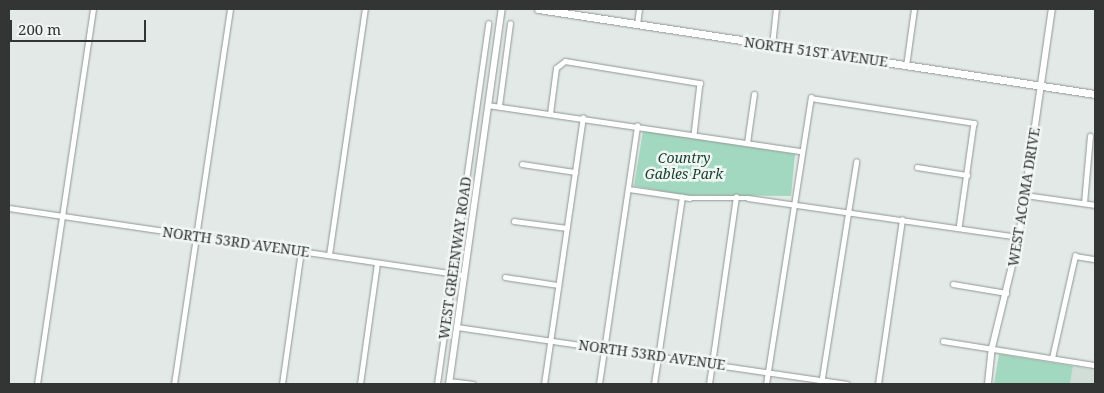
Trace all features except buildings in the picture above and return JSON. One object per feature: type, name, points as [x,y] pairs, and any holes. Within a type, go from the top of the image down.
[{"type":"main road","name":"WEST GREENWAY ROAD","points":[[449,383],[502,9]]},
{"type":"main road","name":"NORTH 51ST AVENUE","points":[[538,9],[1095,94]]},
{"type":"street","points":[[37,384],[93,9]]},
{"type":"street","points":[[174,384],[230,9]]},
{"type":"street","points":[[329,256],[365,9]]},
{"type":"street","points":[[637,25],[639,9]]},
{"type":"street","points":[[772,46],[776,9]]},
{"type":"street","points":[[906,66],[914,9]]},
{"type":"street","name":"WEST ACOMA DRIVE","points":[[988,384],[992,348],[1019,237],[1052,9]]},
{"type":"street","name":"WEST GREENWAY ROAD","points":[[437,384],[488,24]]},
{"type":"street","points":[[499,106],[510,24]]},
{"type":"street","points":[[550,114],[559,62],[700,83],[694,135]]},
{"type":"street","points":[[747,143],[754,94]]},
{"type":"street","points":[[766,384],[810,98],[974,123],[959,228]]},
{"type":"street","points":[[488,104],[801,151]]},
{"type":"street","points":[[544,384],[583,118]]},
{"type":"street","points":[[599,384],[637,126]]},
{"type":"street","points":[[472,132],[484,134]]},
{"type":"street","points":[[1084,203],[1090,136]]},
{"type":"street","points":[[822,382],[856,162]]},
{"type":"street","points":[[522,164],[575,172]]},
{"type":"street","points":[[917,167],[967,175]]},
{"type":"street","points":[[629,189],[682,197],[736,197],[793,204],[1019,237]]},
{"type":"street","points":[[1025,195],[1095,204]]},
{"type":"street","points":[[654,384],[682,197]]},
{"type":"street","points":[[710,384],[736,197]]},
{"type":"street","name":"NORTH 53RD AVENUE","points":[[9,208],[464,275]]},
{"type":"street","points":[[878,384],[902,220]]},
{"type":"street","points":[[514,221],[567,228]]},
{"type":"street","points":[[282,384],[302,252]]},
{"type":"street","points":[[1052,358],[1075,256],[1095,259]]},
{"type":"street","points":[[360,384],[377,263]]},
{"type":"street","points":[[505,277],[558,285]]},
{"type":"street","points":[[953,284],[1006,293]]},
{"type":"street","name":"NORTH 53RD AVENUE","points":[[457,327],[767,372],[822,382],[847,384]]},
{"type":"street","points":[[943,340],[1095,365]]},
{"type":"street","points":[[449,383],[473,384]]},
{"type":"shaded area","points":[[1073,366],[1095,370],[1095,384],[1070,384]]},
{"type":"green space","name":"Country Gables Park","points":[[643,131],[795,154],[791,196],[684,195],[634,186]]},
{"type":"green space","points":[[999,354],[1073,366],[1070,384],[994,384]]}]
